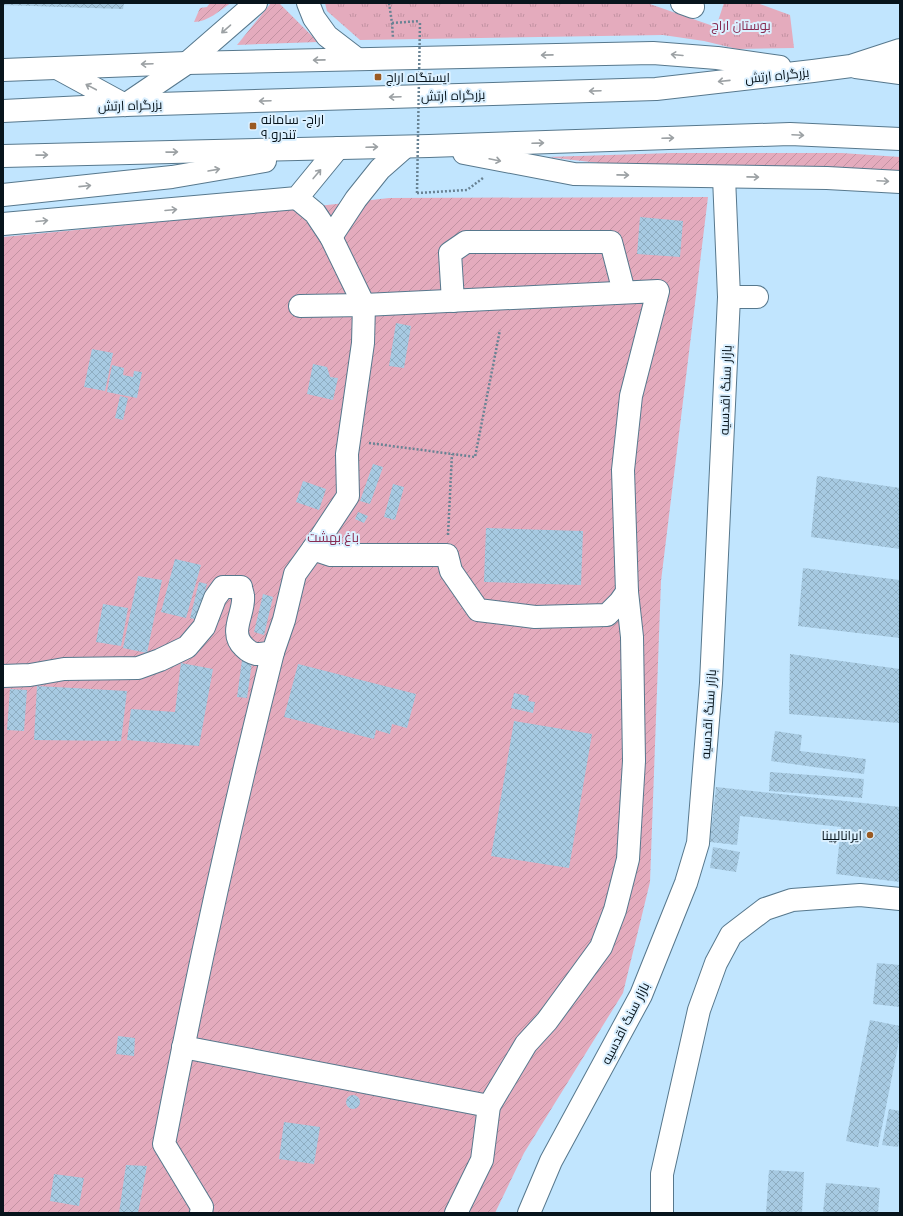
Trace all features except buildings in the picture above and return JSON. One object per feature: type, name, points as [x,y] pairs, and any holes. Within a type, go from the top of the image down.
[{"type":"main road","points":[[56,68],[126,105],[187,63],[256,3]]},
{"type":"main road","points":[[308,3],[314,18],[327,36],[357,59]]},
{"type":"main road","name":"بزرگراه ارتش","points":[[3,111],[126,105],[656,89],[813,72],[851,66],[900,50]]},
{"type":"main road","points":[[3,70],[187,63],[653,53],[717,58],[813,72]]},
{"type":"main road","points":[[851,66],[900,73]]},
{"type":"main road","points":[[3,156],[405,147],[790,134],[897,138]]},
{"type":"main road","points":[[429,146],[505,162],[574,174],[827,178],[900,182]]},
{"type":"main road","points":[[331,237],[356,199],[380,168],[405,147]]},
{"type":"main road","points":[[3,195],[172,177],[338,148]]},
{"type":"main road","points":[[297,198],[338,148]]},
{"type":"main road","name":"بازار سنگ اقدسیه","points":[[529,1213],[551,1161],[641,995],[686,883],[698,844],[711,683],[729,297],[724,177]]},
{"type":"main road","points":[[3,224],[297,198],[315,213],[331,237],[364,305],[363,342],[347,454],[348,496],[295,574],[284,620],[273,652],[242,777],[183,1047],[164,1144],[202,1207],[201,1213]]},
{"type":"main road","points":[[453,301],[450,253],[466,242],[611,242],[624,292]]},
{"type":"main road","points":[[300,306],[364,305],[658,291],[631,396],[623,470],[627,592],[632,637],[634,761],[628,859],[615,910],[601,947],[547,1021],[526,1044],[489,1106],[482,1160],[456,1213]]},
{"type":"main road","points":[[729,297],[757,297]]},
{"type":"main road","points":[[313,549],[331,554],[447,555],[451,571],[478,610],[535,617],[607,616],[627,592]]},
{"type":"main road","points":[[3,676],[30,675],[64,669],[138,668],[160,660],[187,647],[204,627],[214,598],[223,587],[241,587],[244,597],[237,631],[240,643],[257,655],[273,652]]},
{"type":"main road","points":[[662,1213],[662,1174],[699,1010],[716,963],[731,935],[765,909],[792,900],[860,895],[900,899]]},
{"type":"main road","points":[[183,1047],[489,1106]]},
{"type":"path","points":[[389,3],[392,23],[420,21],[417,193],[467,190]]},
{"type":"path","points":[[349,440],[476,457],[500,330]]},
{"type":"path","points":[[447,555],[452,454]]},
{"type":"green space","points":[[210,3],[231,3],[209,18],[194,22],[200,8],[207,7]]},
{"type":"green space","points":[[271,3],[279,3],[318,42],[237,45]]},
{"type":"green space","name":"بوستان اراج","points":[[325,3],[647,3],[716,27],[724,3],[757,3],[790,15],[794,48],[737,49],[704,41],[663,35],[360,40],[327,11]]},
{"type":"green space","points":[[672,153],[842,153],[900,157],[900,171],[617,165],[547,157]]},
{"type":"green space","name":"باغ بهشت","points":[[708,197],[661,581],[650,882],[623,993],[524,1153],[495,1213],[3,1213],[3,237],[389,198]]},
{"type":"place","name":"ایستگاه اراج","points":[[378,77]]},
{"type":"place","name":"اراج- سامانه ۹ تندرو","points":[[253,126]]},
{"type":"place","name":"ایرانالپینا","points":[[870,835]]}]
